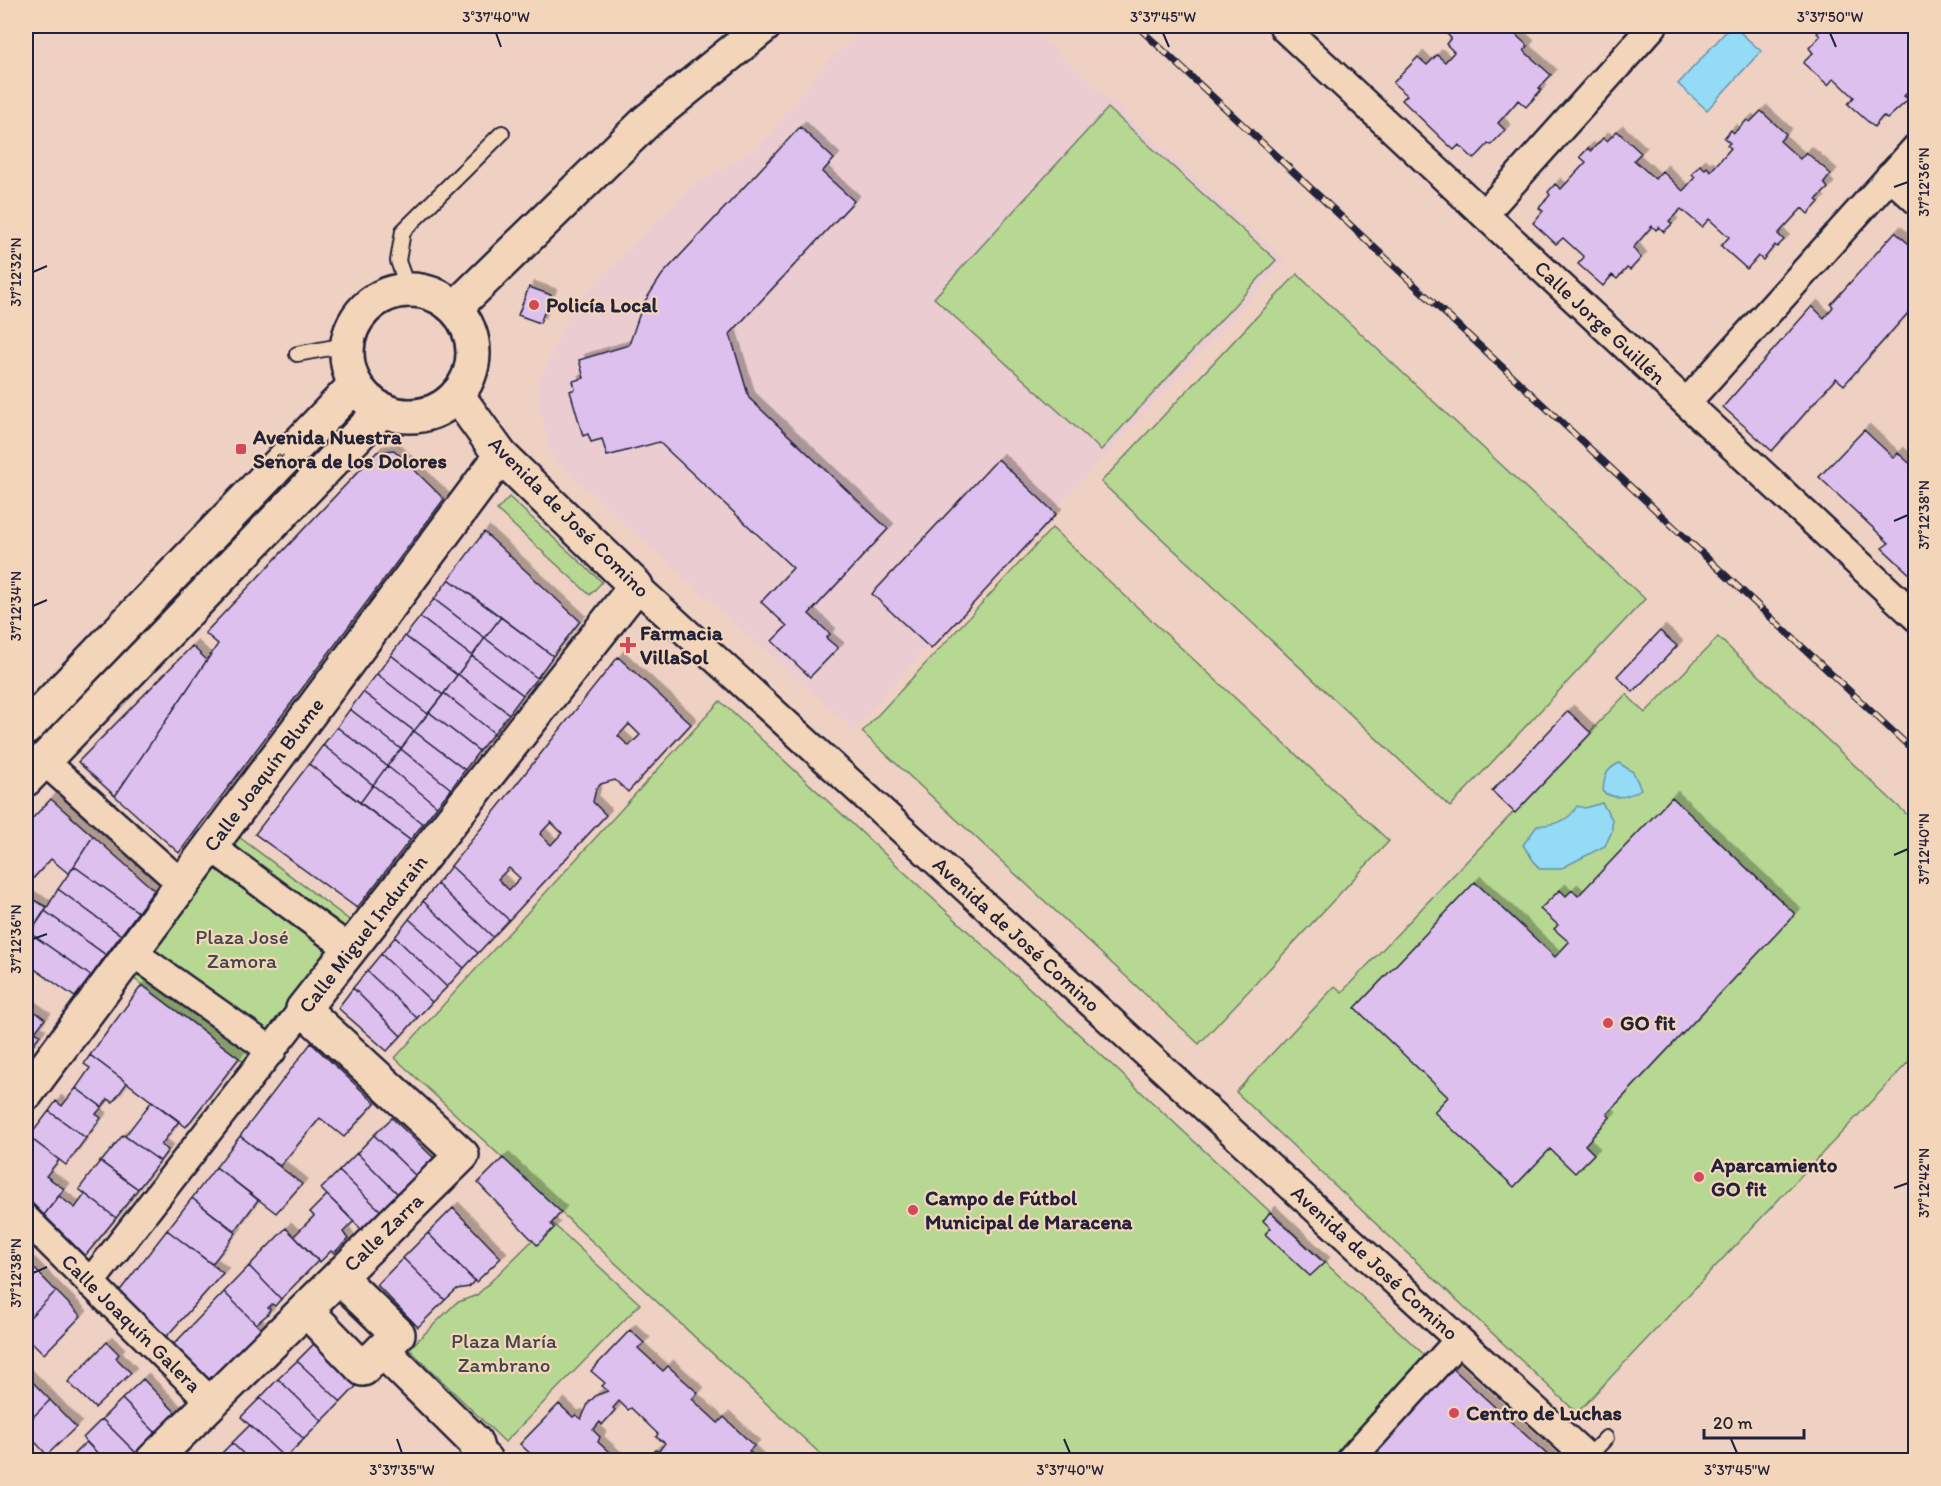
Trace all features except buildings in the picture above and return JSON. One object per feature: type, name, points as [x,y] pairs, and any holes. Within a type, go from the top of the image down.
[{"type":"street","points":[[455,308],[647,121],[764,26]]},
{"type":"street","name":"Calle Jorge Guillén","points":[[1278,26],[1687,402],[1916,617]]},
{"type":"street","points":[[1484,214],[1653,26]]},
{"type":"street","points":[[1687,402],[1916,148]]},
{"type":"street","points":[[1890,176],[1916,200]]},
{"type":"street","points":[[408,289],[425,291],[455,308],[466,323],[472,342],[473,361],[467,380],[457,395],[441,408],[422,415],[402,416],[382,410],[366,400],[355,385],[348,366],[346,345],[351,328],[361,313],[374,301],[390,293],[408,289]]},
{"type":"street","points":[[26,728],[355,385]]},
{"type":"street","name":"Avenida de José Comino","points":[[457,395],[501,456],[636,586],[1588,1459]]},
{"type":"street","points":[[182,884],[35,770],[382,410]]},
{"type":"street","name":"Calle Joaquín Blume","points":[[26,1094],[501,456]]},
{"type":"street","name":"Calle Miguel Indurain","points":[[90,1283],[636,586]]},
{"type":"street","points":[[210,846],[351,950]]},
{"type":"street","points":[[132,952],[272,1051]]},
{"type":"street","name":"Calle Zarra","points":[[153,1461],[462,1155],[303,1009]]},
{"type":"street","name":"Calle Joaquín Galera","points":[[26,1219],[212,1403]]},
{"type":"street","points":[[306,1310],[363,1369],[398,1334],[339,1277]]},
{"type":"street","points":[[1350,1461],[1458,1341]]},
{"type":"street","points":[[382,1350],[475,1442],[479,1459]]},
{"type":"lane","points":[[408,289],[398,261],[403,231],[502,133]]},
{"type":"lane","points":[[297,354],[346,345]]},
{"type":"lane","points":[[1588,1459],[1606,1438]]},
{"type":"shaded area","points":[[867,26],[1028,26],[1286,261],[924,650],[853,730],[552,458],[540,413],[537,386],[576,303],[689,189],[759,147],[828,61]]},
{"type":"green space","points":[[1108,108],[1276,260],[1101,450],[934,298]]},
{"type":"green space","points":[[1297,274],[1645,599],[1450,807],[1101,482]]},
{"type":"green space","points":[[509,497],[602,582],[590,595],[497,510]]},
{"type":"green space","points":[[1052,528],[1389,841],[1199,1044],[862,732]]},
{"type":"green space","name":"GO fit","points":[[1718,637],[1915,822],[1915,1055],[1577,1413],[1236,1092],[1335,986],[1342,992],[1626,694],[1645,713]]},
{"type":"green space","name":"Campo de Fútbol Municipal de Maracena","points":[[720,701],[1432,1362],[1340,1460],[827,1460],[395,1058]]},
{"type":"green space","name":"Plaza José Zamora","points":[[235,834],[356,925],[248,1065],[128,974]]},
{"type":"green space","name":"Plaza María Zambrano","points":[[551,1222],[640,1304],[505,1442],[409,1349],[456,1303],[477,1295]]},
{"type":"water","points":[[1731,26],[1761,51],[1707,110],[1678,84]]},
{"type":"water","points":[[1619,763],[1633,772],[1641,789],[1622,797],[1603,792],[1606,774]]},
{"type":"water","points":[[1602,803],[1612,819],[1612,831],[1605,846],[1560,869],[1539,869],[1523,845],[1537,826],[1565,819],[1577,806],[1585,808]]},
{"type":"railway","points":[[1137,26],[1916,753]]},
{"type":"place","name":"Policía Local","points":[[534,305]]},
{"type":"place","name":"Avenida Nuestra Señora de los Dolores","points":[[241,449]]},
{"type":"place","name":"Farmacia VillaSol","points":[[628,645]]},
{"type":"place","name":"GO fit","points":[[1608,1023]]},
{"type":"place","name":"Aparcamiento GO fit","points":[[1699,1177]]},
{"type":"place","name":"Campo de Fútbol Municipal de Maracena","points":[[913,1210]]},
{"type":"place","name":"Centro de Luchas","points":[[1454,1413]]}]
